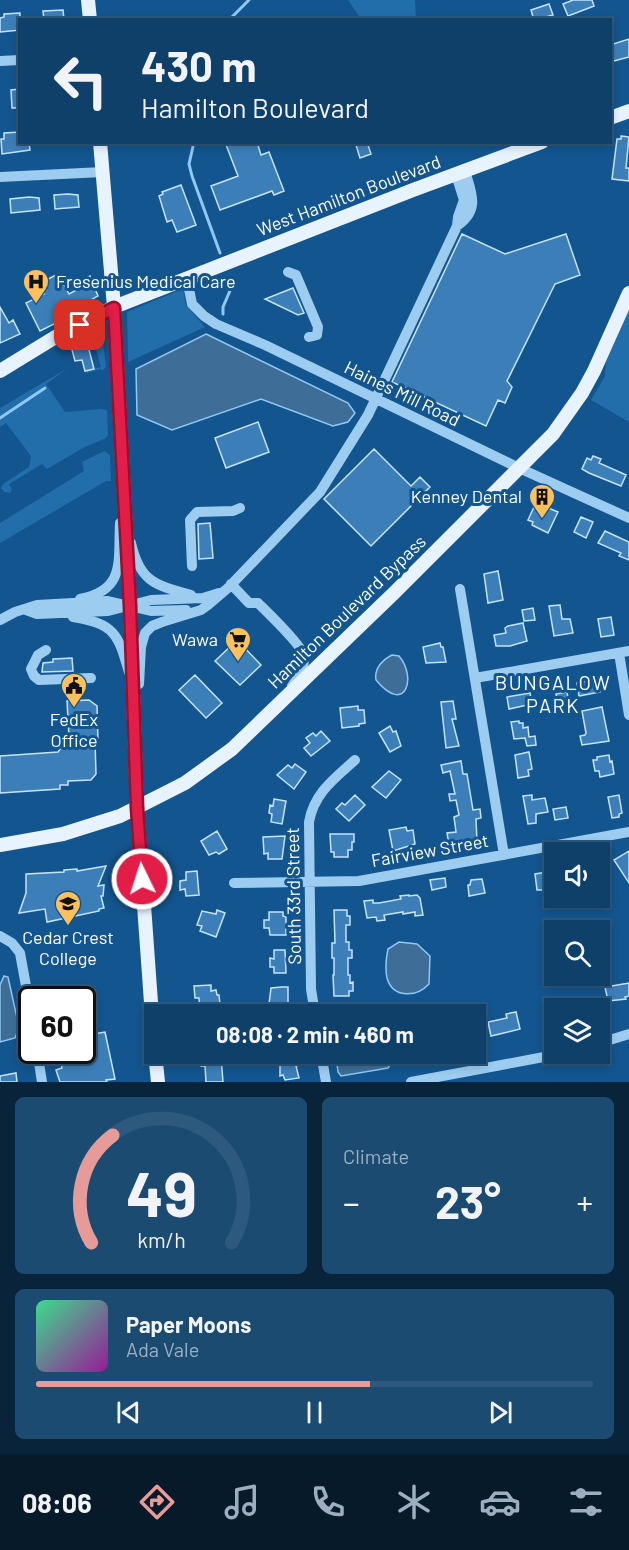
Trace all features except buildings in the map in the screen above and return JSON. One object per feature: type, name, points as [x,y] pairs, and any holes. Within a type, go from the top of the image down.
[{"type":"main road","points":[[88,0],[90,18]]},
{"type":"main road","points":[[100,144],[114,308],[130,606],[137,808],[151,1004]]},
{"type":"main road","name":"West Hamilton Boulevard","points":[[0,371],[62,333],[114,308],[537,144]]},
{"type":"main road","name":"Hamilton Boulevard Bypass","points":[[0,845],[63,834],[100,823],[137,808],[185,783],[214,763],[394,593],[553,435],[582,393],[629,293]]},
{"type":"main road","points":[[156,1064],[158,1082]]},
{"type":"street","points":[[0,61],[18,60]]},
{"type":"street","points":[[0,177],[103,172]]},
{"type":"street","points":[[135,750],[141,647],[145,633],[162,622],[201,610],[227,588],[320,492],[376,399],[458,226],[466,220],[473,205],[473,196],[460,173]]},
{"type":"street","points":[[288,272],[296,275],[318,327],[317,335],[309,337]]},
{"type":"street","name":"Haines Mill Road","points":[[192,276],[189,297],[196,309],[216,324],[265,345],[519,468],[629,518]]},
{"type":"street","points":[[34,610],[84,598],[111,586],[117,573],[123,481]]},
{"type":"street","points":[[192,566],[190,520],[193,515],[197,512],[233,511],[240,508]]},
{"type":"street","points":[[125,517],[136,563],[152,582],[203,598]]},
{"type":"street","points":[[130,606],[152,600],[203,598],[227,588]]},
{"type":"street","points":[[227,588],[249,603],[258,603],[304,653],[301,672],[282,701]]},
{"type":"street","points":[[460,589],[504,855]]},
{"type":"street","points":[[0,620],[15,612],[108,601],[151,611],[201,610]]},
{"type":"street","points":[[34,610],[87,619],[109,628],[116,635],[121,646],[132,684]]},
{"type":"street","points":[[46,650],[38,655],[31,669],[39,680],[91,678]]},
{"type":"street","points":[[476,678],[624,652],[629,715]]},
{"type":"street","name":"South 33rd Street","points":[[313,1004],[311,988],[308,831],[313,804],[324,788],[355,760]]},
{"type":"street","name":"Fairview Street","points":[[234,884],[360,881],[629,832]]},
{"type":"street","points":[[0,936],[12,943],[20,953],[26,986]]},
{"type":"street","points":[[610,1041],[629,1034]]},
{"type":"street","points":[[411,1082],[544,1057]]},
{"type":"street","points":[[39,1064],[42,1082]]},
{"type":"street","points":[[323,1064],[326,1082]]},
{"type":"shaded area","points":[[348,0],[415,0],[416,18],[360,18]]},
{"type":"shaded area","points":[[183,289],[186,305],[205,327],[128,362],[127,312]]},
{"type":"shaded area","points":[[629,310],[629,422],[591,400],[605,376],[606,362]]},
{"type":"shaded area","points":[[96,330],[102,336],[106,367],[102,371],[101,369],[87,373],[85,371],[101,367],[94,342],[70,345],[73,340],[93,334]]},
{"type":"shaded area","points":[[206,334],[348,403],[355,413],[348,422],[333,426],[261,399],[172,430],[137,415],[136,369]]},
{"type":"shaded area","points":[[68,368],[46,384],[65,412],[107,410],[108,435],[47,469],[42,464],[9,484],[12,490],[10,493],[4,492],[1,488],[3,484],[29,467],[31,456],[6,423],[0,427],[0,408]]},
{"type":"shaded area","points":[[104,451],[110,455],[111,481],[106,481],[0,543],[0,523],[84,471],[82,462]]},
{"type":"shaded area","points":[[392,655],[399,656],[407,674],[406,689],[401,694],[386,690],[376,680],[379,665]]},
{"type":"shaded area","points":[[399,942],[417,944],[430,956],[429,984],[418,992],[400,993],[394,990],[387,978],[388,949]]},
{"type":"shaded area","points":[[4,976],[8,977],[18,1030],[15,1038],[0,1042],[0,985]]},
{"type":"shaded area","points":[[337,1064],[391,1064],[388,1068],[341,1076]]},
{"type":"waterway","points":[[231,18],[249,0]]},
{"type":"waterway","points":[[194,144],[189,164],[220,253]]},
{"type":"waterway","points":[[223,314],[223,307],[232,286]]},
{"type":"waterway","points":[[0,418],[45,388]]},
{"type":"place","name":"Fresenius Medical Care","points":[[36,305]]},
{"type":"place","name":"Kenney Dental","points":[[542,520]]},
{"type":"place","name":"Wawa","points":[[238,663]]},
{"type":"place","name":"FedEx Office","points":[[74,709]]},
{"type":"place","name":"Cedar Crest College","points":[[68,927]]},
{"type":"district","name":"BUNGALOW PARK","points":[[553,694]]},
{"type":"route","points":[[80,325],[114,308],[142,879]]}]
